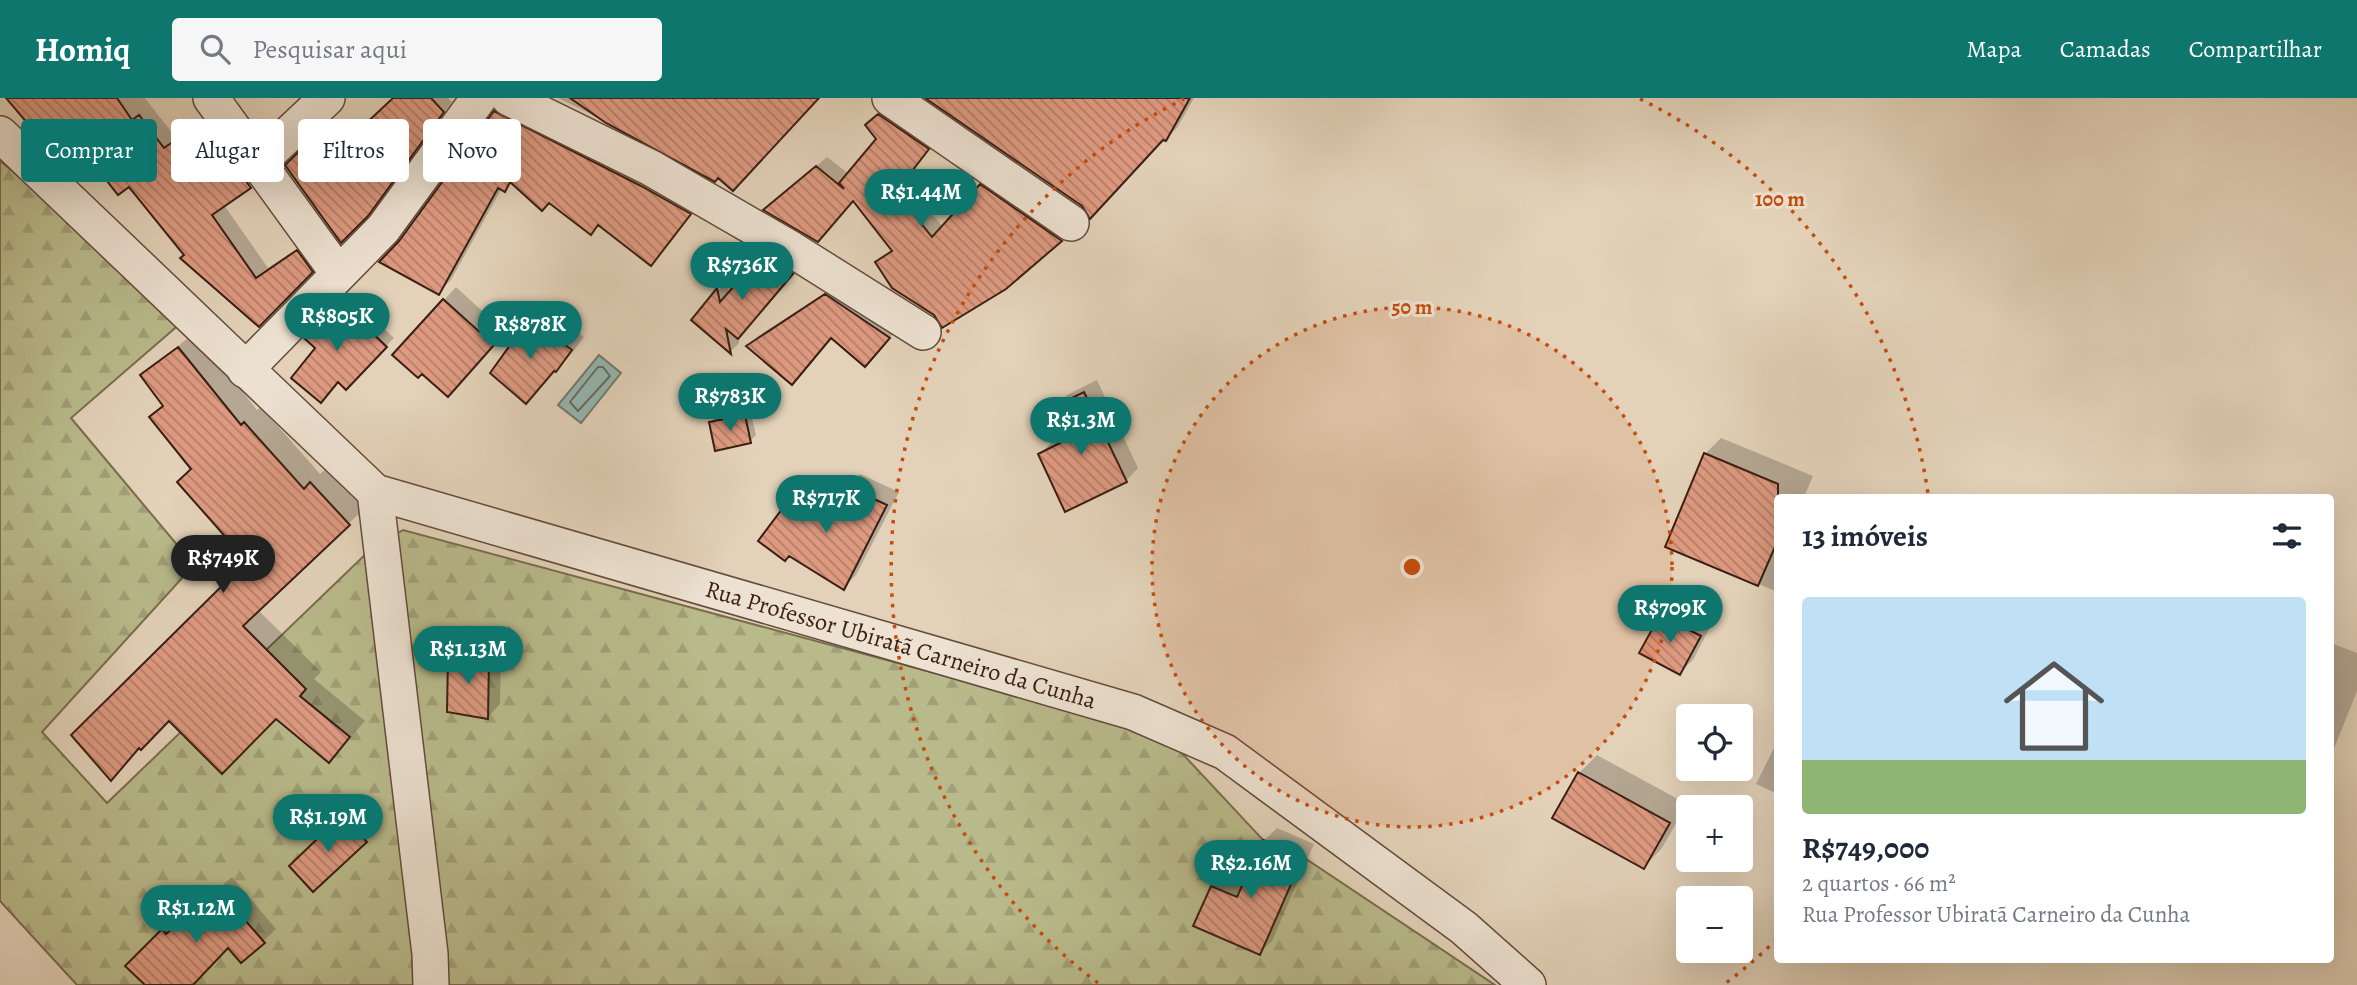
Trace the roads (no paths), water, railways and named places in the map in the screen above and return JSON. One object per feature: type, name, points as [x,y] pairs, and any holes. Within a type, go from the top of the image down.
[{"type":"street","points":[[211,98],[238,115]]},
{"type":"street","points":[[284,138],[327,98]]},
{"type":"street","points":[[245,370],[383,229],[479,98]]},
{"type":"street","points":[[509,98],[651,168],[791,249],[923,332]]},
{"type":"street","points":[[890,98],[1072,223]]},
{"type":"street","name":"Rua Professor Ubiratã Carneiro da Cunha","points":[[0,134],[375,492],[1133,712],[1225,752],[1464,928],[1528,985]]},
{"type":"street","points":[[273,182],[338,273]]},
{"type":"street","points":[[375,492],[430,954],[431,985]]},
{"type":"water","points":[[599,355],[621,373],[581,423],[558,405]]}]
